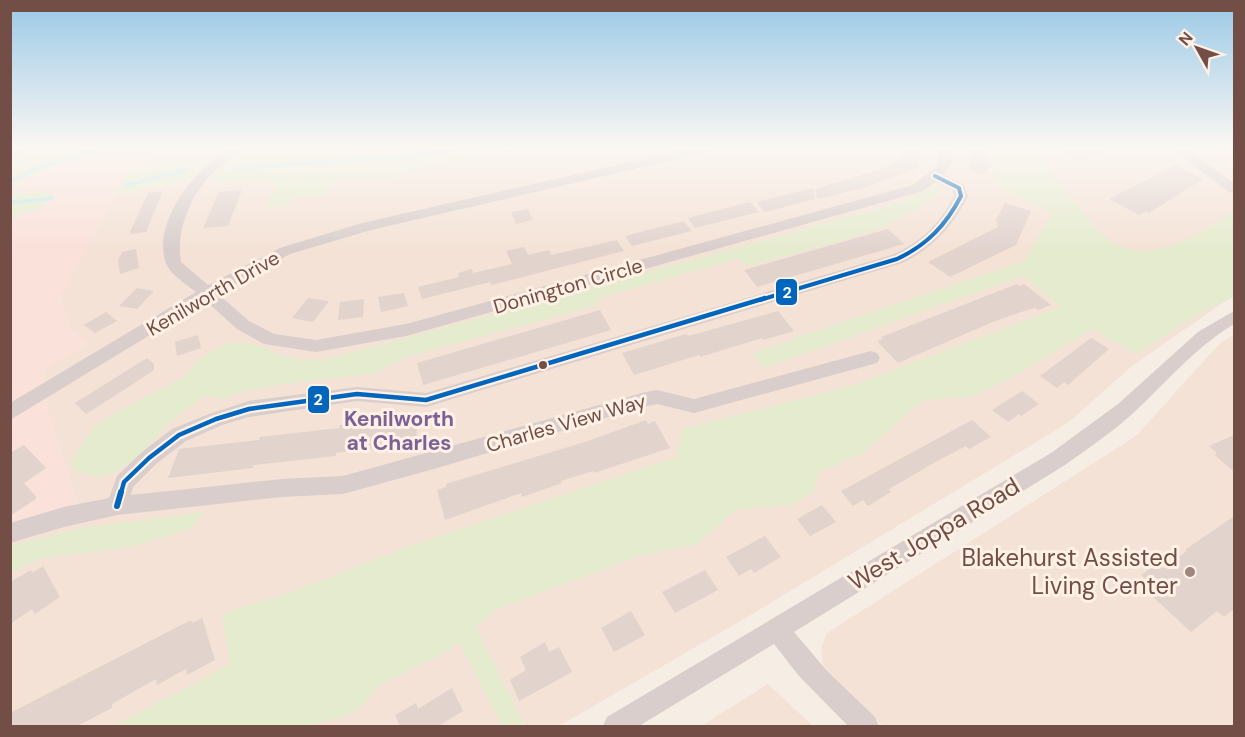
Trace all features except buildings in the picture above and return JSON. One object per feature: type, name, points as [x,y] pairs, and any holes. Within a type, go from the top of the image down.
[{"type":"street","name":"Donington Circle","points":[[198,181],[185,202],[171,238],[170,252],[174,264],[243,325],[270,340],[316,346],[345,343],[428,324],[918,188],[927,181]]},
{"type":"street","name":"Kenilworth Drive","points":[[10,413],[267,259],[330,236],[564,181]]},
{"type":"street","points":[[117,506],[124,482],[149,458],[178,435],[216,419],[249,409],[357,394],[426,400],[897,259],[927,243],[952,212],[962,196],[959,188],[946,181]]},
{"type":"street","name":"West Joppa Road","points":[[616,726],[1058,459],[1123,410],[1194,342],[1234,317]]},
{"type":"street","name":"Charles View Way","points":[[10,533],[64,517],[117,506],[282,488],[343,485],[642,400],[657,397],[694,406],[871,358]]},
{"type":"street","points":[[777,628],[795,655],[817,680],[866,726]]},
{"type":"shaded area","points":[[11,181],[122,181],[60,297],[71,329],[88,344],[45,370],[47,408],[80,510],[11,530]]},
{"type":"shaded area","points":[[1234,181],[1234,295],[1132,366],[1070,421],[737,623],[559,726],[525,726],[456,588],[144,726],[11,726],[11,530],[80,510],[47,408],[45,370],[71,329],[60,296],[116,194],[183,182]]},
{"type":"shaded area","points":[[1234,335],[1234,726],[883,726],[836,683],[823,666],[821,648],[827,633],[1136,436],[1221,342]]},
{"type":"shaded area","points":[[436,597],[502,726],[226,726]]},
{"type":"shaded area","points":[[768,684],[813,726],[701,726]]},
{"type":"green space","points":[[11,181],[22,181],[12,187],[22,194],[44,192],[53,195],[41,207],[11,218]]},
{"type":"green space","points":[[123,181],[184,181],[183,182],[116,194]]},
{"type":"green space","points":[[276,181],[334,181],[332,187],[320,196],[295,197],[283,207],[265,206],[277,185]]},
{"type":"green space","points":[[997,181],[1060,181],[1108,239],[1124,248],[1140,251],[1157,250],[1174,245],[1234,211],[1234,297],[1201,312],[1137,354],[1092,329],[1008,380],[971,397],[924,400],[863,453],[819,472],[813,493],[791,505],[736,510],[698,544],[642,555],[495,610],[476,627],[524,723],[518,726],[502,726],[459,642],[447,652],[381,684],[355,713],[309,726],[114,726],[230,664],[222,614],[297,590],[410,546],[677,457],[682,429],[854,385],[1060,307],[1023,276],[764,368],[752,353],[1024,261],[1052,214],[1001,188]]},
{"type":"green space","points":[[935,183],[940,185],[939,193],[918,208],[896,220],[847,239],[747,266],[738,259],[599,298],[598,305],[406,357],[377,373],[277,385],[238,393],[226,399],[204,396],[170,422],[140,455],[112,474],[96,477],[74,470],[71,462],[91,430],[116,412],[181,379],[196,362],[229,343],[251,344],[271,350],[277,355],[303,360],[328,359],[885,207],[910,198]]},
{"type":"green space","points":[[205,512],[189,530],[125,548],[43,558],[11,573],[11,545],[81,528]]},
{"type":"waterway","points":[[127,185],[141,181]]},
{"type":"waterway","points":[[10,203],[52,198]]},
{"type":"transit line","name":"2","points":[[117,506],[124,482],[149,458],[179,435],[216,419],[249,409],[357,394],[426,400],[897,259],[918,248],[935,234],[956,207],[961,196],[959,188],[946,181]]},
{"type":"place","name":"Blakehurst Assisted Living Center","points":[[1190,572]]},
{"type":"district","name":"Kenilworth at Charles","points":[[399,431]]}]
